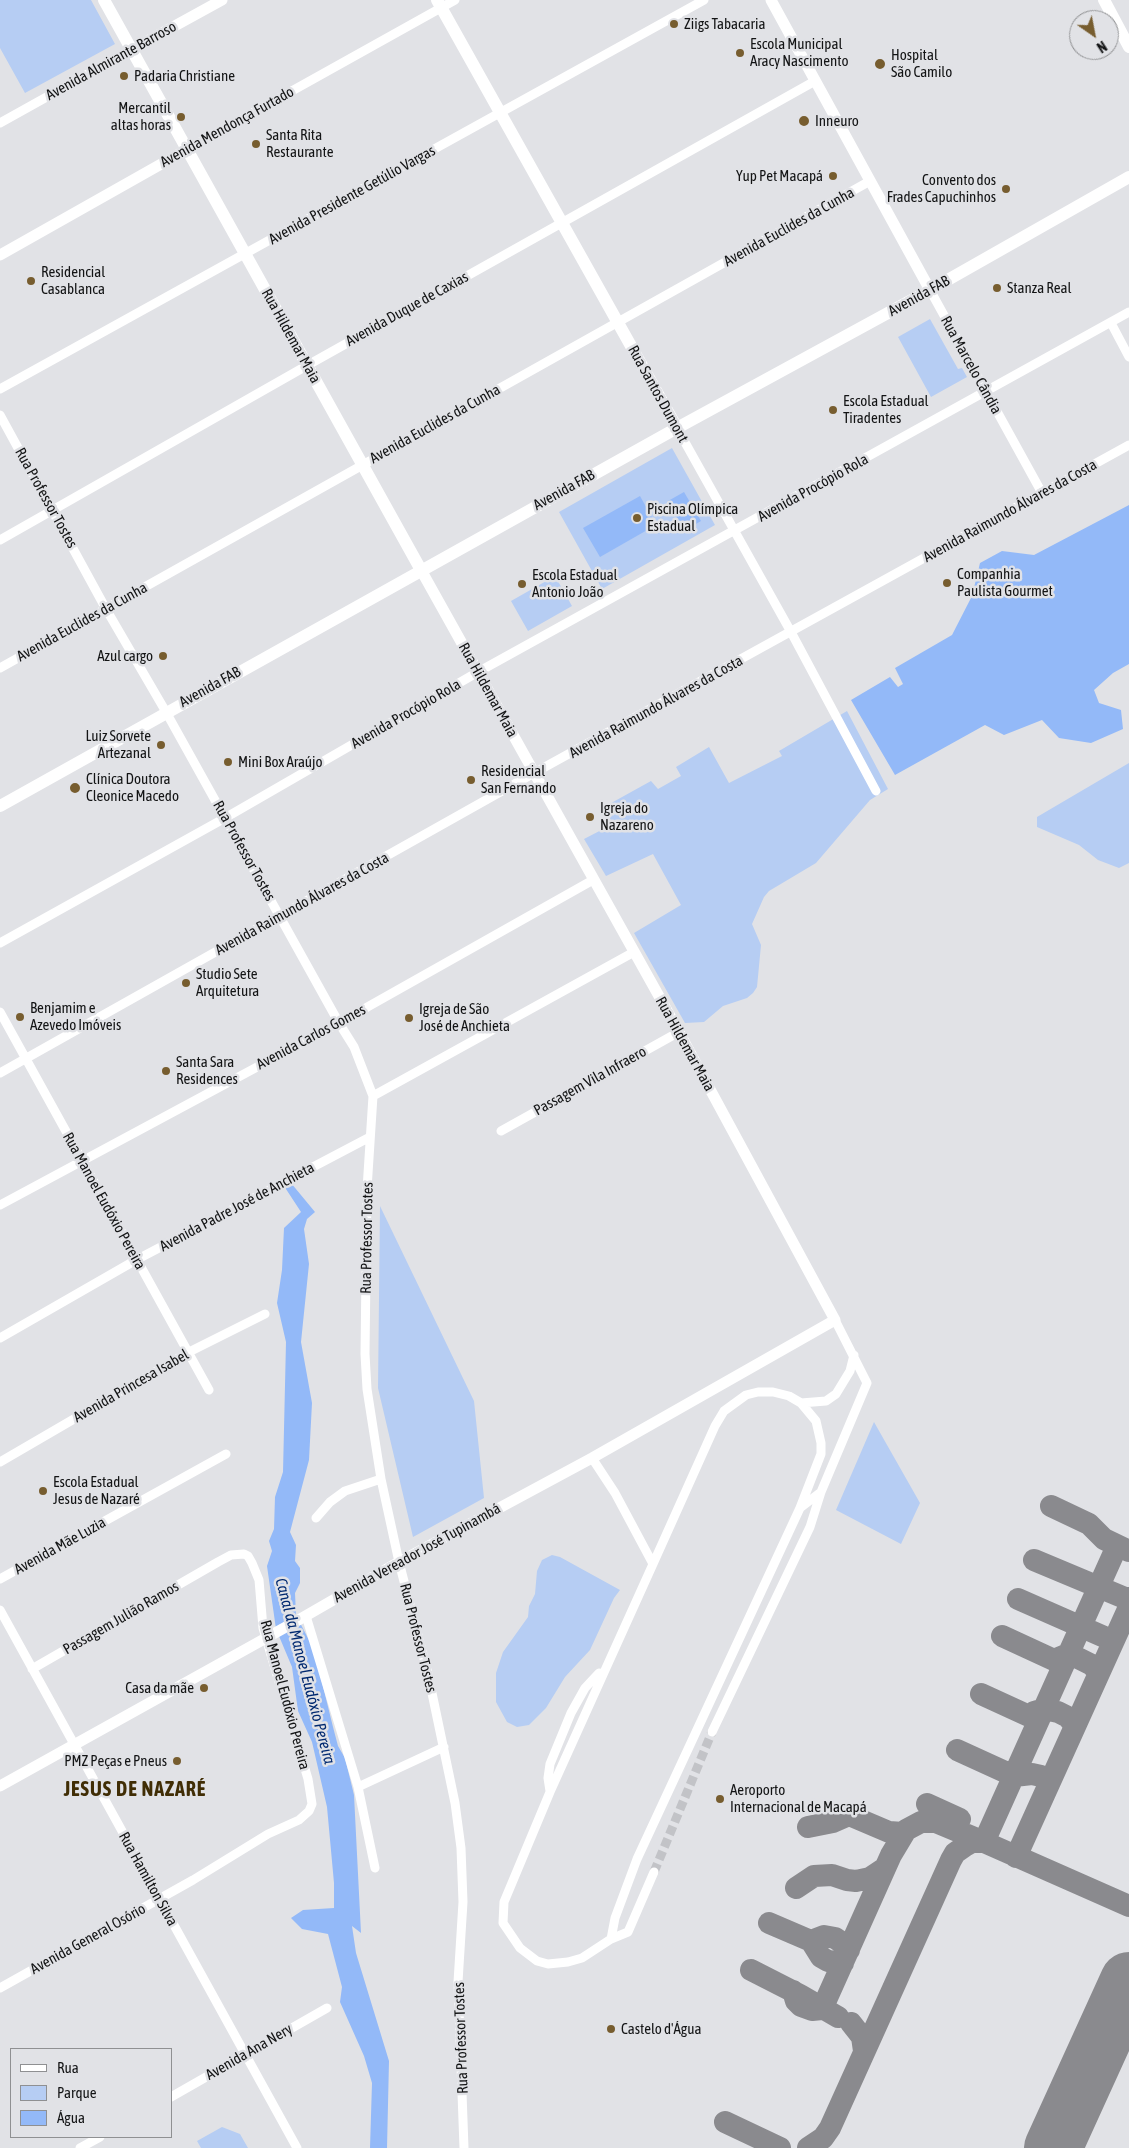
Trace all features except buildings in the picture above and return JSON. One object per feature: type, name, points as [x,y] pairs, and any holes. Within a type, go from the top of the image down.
[{"type":"main road","name":"Rua Hildemar Maia","points":[[104,0],[421,570]]},
{"type":"main road","points":[[1104,0],[1128,44]]},
{"type":"main road","name":"Rua Santos Dumont","points":[[439,4],[677,428]]},
{"type":"main road","name":"Avenida FAB","points":[[0,806],[421,570],[930,290],[1129,177]]},
{"type":"street","name":"Avenida Almirante Barroso","points":[[0,123],[222,0]]},
{"type":"street","name":"Avenida Mendonça Furtado","points":[[0,256],[439,4],[455,0]]},
{"type":"street","name":"Avenida Presidente Getúlio Vargas","points":[[0,390],[704,0]]},
{"type":"street","name":"Rua Marcelo Cândia","points":[[771,0],[1042,493]]},
{"type":"street","name":"Avenida Duque de Caxias","points":[[0,540],[815,81]]},
{"type":"street","name":"Avenida Euclides da Cunha","points":[[0,668],[870,181]]},
{"type":"street","name":"Avenida Procópio Rola","points":[[0,943],[225,818],[478,672],[1129,312]]},
{"type":"street","points":[[1111,323],[1129,357]]},
{"type":"street","name":"Rua Professor Tostes","points":[[0,415],[106,609],[354,1047],[373,1096],[370,1137],[365,1354],[370,1414],[380,1479],[428,1674],[455,1802],[464,1873],[458,1982],[464,2148]]},
{"type":"street","name":"Rua Santos Dumont","points":[[677,428],[791,632],[876,791]]},
{"type":"street","name":"Avenida Raimundo Álvares da Costa","points":[[0,1072],[534,773],[1129,445]]},
{"type":"street","name":"Rua Hildemar Maia","points":[[421,570],[679,1032],[867,1382],[821,1492]]},
{"type":"street","name":"Avenida Carlos Gomes","points":[[0,1205],[339,1023],[594,880]]},
{"type":"street","points":[[373,1096],[634,952]]},
{"type":"street","name":"Rua Manoel Eudóxio Pereira","points":[[0,1012],[136,1260],[210,1390]]},
{"type":"street","name":"Passagem Vila Infraero","points":[[501,1130],[679,1032]]},
{"type":"street","name":"Avenida Padre José de Anchieta","points":[[0,1338],[136,1260],[370,1137]]},
{"type":"street","name":"Avenida Princesa Isabel","points":[[0,1462],[190,1352],[265,1314]]},
{"type":"street","name":"Avenida Vereador José Tupinambá","points":[[0,1786],[399,1562],[592,1458],[835,1320]]},
{"type":"street","points":[[654,1872],[628,1932],[611,1939],[582,1958],[568,1962],[548,1964],[537,1961],[520,1948],[503,1922],[504,1902],[550,1792],[604,1668],[715,1426],[724,1411],[746,1395],[758,1392],[773,1392],[801,1403],[826,1401],[836,1394],[850,1371],[854,1355]]},
{"type":"street","points":[[611,1939],[615,1918],[637,1859],[800,1508],[821,1454],[821,1443],[816,1421],[801,1403]]},
{"type":"street","name":"Avenida Mãe Luzia","points":[[0,1579],[226,1454]]},
{"type":"street","points":[[592,1458],[615,1493],[653,1564]]},
{"type":"street","points":[[316,1518],[330,1502],[345,1491],[380,1479]]},
{"type":"street","points":[[800,1508],[821,1492]]},
{"type":"street","points":[[712,1732],[810,1527],[821,1492]]},
{"type":"street","name":"Rua Manoel Eudóxio Pereira","points":[[210,1567],[235,1554],[244,1554],[248,1556],[259,1580],[263,1628],[270,1636],[312,1798],[309,1811],[305,1816]]},
{"type":"street","name":"Passagem Julião Ramos","points":[[32,1669],[210,1567]]},
{"type":"street","name":"Rua Hamilton Silva","points":[[0,1610],[158,1899],[247,2054],[297,2148]]},
{"type":"street","points":[[304,1617],[358,1787],[375,1868]]},
{"type":"street","points":[[358,1787],[444,1747]]},
{"type":"street","name":"Avenida General Osório","points":[[0,1988],[158,1899],[268,1834],[305,1816]]},
{"type":"street","name":"Avenida Ana Nery","points":[[172,2096],[327,2008]]},
{"type":"street","points":[[80,2148],[98,2138]]},
{"type":"green space","points":[[0,0],[91,0],[115,44],[25,93],[0,48]]},
{"type":"green space","points":[[930,319],[958,369],[962,368],[967,377],[931,397],[898,337]]},
{"type":"green space","name":"Piscina Olímpica Estadual","points":[[672,448],[715,525],[602,589],[559,512]]},
{"type":"green space","points":[[555,576],[572,606],[528,631],[511,601]]},
{"type":"green space","points":[[847,711],[888,789],[870,800],[816,863],[769,891],[764,897],[752,924],[761,945],[757,987],[753,993],[747,998],[723,1006],[704,1022],[685,1023],[634,933],[681,905],[653,854],[606,876],[584,839],[613,824],[604,807],[651,781],[658,789],[681,776],[676,767],[709,747],[729,783],[782,756],[779,751]]},
{"type":"green space","points":[[1129,763],[1129,863],[1119,868],[1098,860],[1079,845],[1037,827],[1037,817]]},
{"type":"green space","points":[[380,1206],[474,1401],[484,1498],[413,1537],[378,1388]]},
{"type":"green space","points":[[874,1422],[920,1503],[901,1544],[836,1510]]},
{"type":"green space","points":[[552,1555],[560,1557],[620,1590],[614,1598],[590,1650],[565,1677],[546,1708],[529,1725],[517,1727],[507,1722],[496,1702],[496,1673],[503,1652],[528,1617],[529,1606],[535,1594],[537,1571],[542,1560]]},
{"type":"green space","points":[[222,2127],[240,2134],[248,2148],[201,2148],[197,2141]]},
{"type":"water","points":[[684,492],[701,521],[684,531],[668,501]]},
{"type":"water","points":[[640,496],[656,525],[600,557],[583,528]]},
{"type":"water","points":[[1129,505],[1129,664],[1113,673],[1094,690],[1099,703],[1121,710],[1123,729],[1091,743],[1059,738],[1042,720],[1004,735],[985,725],[895,775],[851,700],[890,677],[898,687],[903,684],[895,668],[952,635],[972,596],[980,563],[1002,551],[1034,555]]},
{"type":"water","name":"Canal da Manoel Eudóxio Pereira","points":[[291,1183],[315,1212],[307,1219],[304,1229],[309,1264],[301,1342],[312,1403],[309,1460],[290,1532],[296,1545],[295,1561],[300,1568],[300,1583],[295,1593],[296,1615],[314,1650],[338,1746],[345,1758],[354,1795],[361,1933],[352,1926],[356,1953],[389,2061],[387,2148],[370,2148],[372,2083],[364,2056],[340,2002],[342,1987],[328,1934],[302,1929],[291,1918],[303,1910],[334,1908],[334,1883],[327,1807],[312,1742],[298,1711],[292,1667],[276,1629],[267,1566],[272,1551],[269,1541],[274,1529],[275,1497],[283,1472],[286,1342],[277,1303],[282,1270],[284,1228],[301,1212],[284,1186]]},
{"type":"taxiway","points":[[1051,1506],[1089,1524],[1104,1539],[1129,1551]]},
{"type":"taxiway","points":[[984,1842],[1117,1546]]},
{"type":"taxiway","points":[[1034,1560],[1129,1598]]},
{"type":"taxiway","points":[[1018,1599],[1109,1639],[1114,1639]]},
{"type":"taxiway","points":[[1016,1857],[1129,1607]]},
{"type":"taxiway","points":[[1002,1636],[1054,1660],[1066,1655],[1076,1657],[1092,1665],[1099,1673]]},
{"type":"taxiway","points":[[981,1694],[1029,1716],[1034,1712],[1044,1709],[1058,1712],[1068,1717],[1075,1726]]},
{"type":"taxiway","points":[[957,1750],[1014,1776],[1032,1774],[1041,1776],[1049,1784]]},
{"type":"taxiway","points":[[927,1804],[960,1819]]},
{"type":"taxiway","points":[[808,1827],[833,1822],[849,1815],[889,1832],[903,1833]]},
{"type":"taxiway","points":[[793,1991],[796,2001],[801,2006],[812,2010],[822,2009],[891,1855],[906,1830],[921,1822],[936,1822],[984,1842]]},
{"type":"taxiway","points":[[808,2148],[823,2138],[830,2128],[955,1853],[972,1842],[984,1842],[1129,1906]]},
{"type":"taxiway","points":[[796,1888],[814,1876],[832,1875],[856,1881],[870,1878],[885,1868]]},
{"type":"taxiway","points":[[769,1923],[811,1941],[824,1936],[835,1938],[849,1950]]},
{"type":"taxiway","points":[[811,1941],[821,1957],[828,1961],[843,1963]]},
{"type":"taxiway","points":[[751,1970],[838,2017]]},
{"type":"taxiway","points":[[851,2023],[862,2037],[864,2051]]},
{"type":"taxiway","points":[[725,2122],[780,2148]]},
{"type":"runway","points":[[1053,2148],[1129,1981]]},
{"type":"tunnel","points":[[654,1872],[712,1732]]},
{"type":"place","name":"Ziigs Tabacaria","points":[[674,24]]},
{"type":"place","name":"Escola Municipal Aracy Nascimento","points":[[740,53]]},
{"type":"place","name":"Hospital São Camilo","points":[[880,64]]},
{"type":"place","name":"Padaria Christiane","points":[[124,76]]},
{"type":"place","name":"Mercantil altas horas","points":[[181,117]]},
{"type":"place","name":"Inneuro","points":[[804,121]]},
{"type":"place","name":"Santa Rita Restaurante","points":[[256,144]]},
{"type":"place","name":"Yup Pet Macapá","points":[[833,176]]},
{"type":"place","name":"Convento dos Frades Capuchinhos","points":[[1006,189]]},
{"type":"place","name":"Residencial Casablanca","points":[[31,281]]},
{"type":"place","name":"Stanza Real","points":[[997,288]]},
{"type":"place","name":"Escola Estadual Tiradentes","points":[[833,410]]},
{"type":"place","name":"Piscina Olímpica Estadual","points":[[637,518]]},
{"type":"place","name":"Companhia Paulista Gourmet","points":[[947,583]]},
{"type":"place","name":"Escola Estadual Antonio João","points":[[522,584]]},
{"type":"place","name":"Azul cargo","points":[[163,656]]},
{"type":"place","name":"Luiz Sorvete Artezanal","points":[[161,745]]},
{"type":"place","name":"Mini Box Araújo","points":[[228,762]]},
{"type":"place","name":"Residencial San Fernando","points":[[471,780]]},
{"type":"place","name":"Clínica Doutora Cleonice Macedo","points":[[75,788]]},
{"type":"place","name":"Igreja do Nazareno","points":[[590,817]]},
{"type":"place","name":"Studio Sete Arquitetura","points":[[186,983]]},
{"type":"place","name":"Benjamim e Azevedo Imóveis","points":[[20,1017]]},
{"type":"place","name":"Igreja de São José de Anchieta","points":[[409,1018]]},
{"type":"place","name":"Santa Sara Residences","points":[[166,1071]]},
{"type":"place","name":"Escola Estadual Jesus de Nazaré","points":[[43,1491]]},
{"type":"place","name":"Casa da mãe","points":[[204,1688]]},
{"type":"place","name":"PMZ Peças e Pneus","points":[[177,1761]]},
{"type":"place","name":"Aeroporto Internacional de Macapá","points":[[720,1799]]},
{"type":"place","name":"Castelo d'Água","points":[[611,2029]]},
{"type":"district","name":"JESUS DE NAZARÉ","points":[[135,1790]]}]
